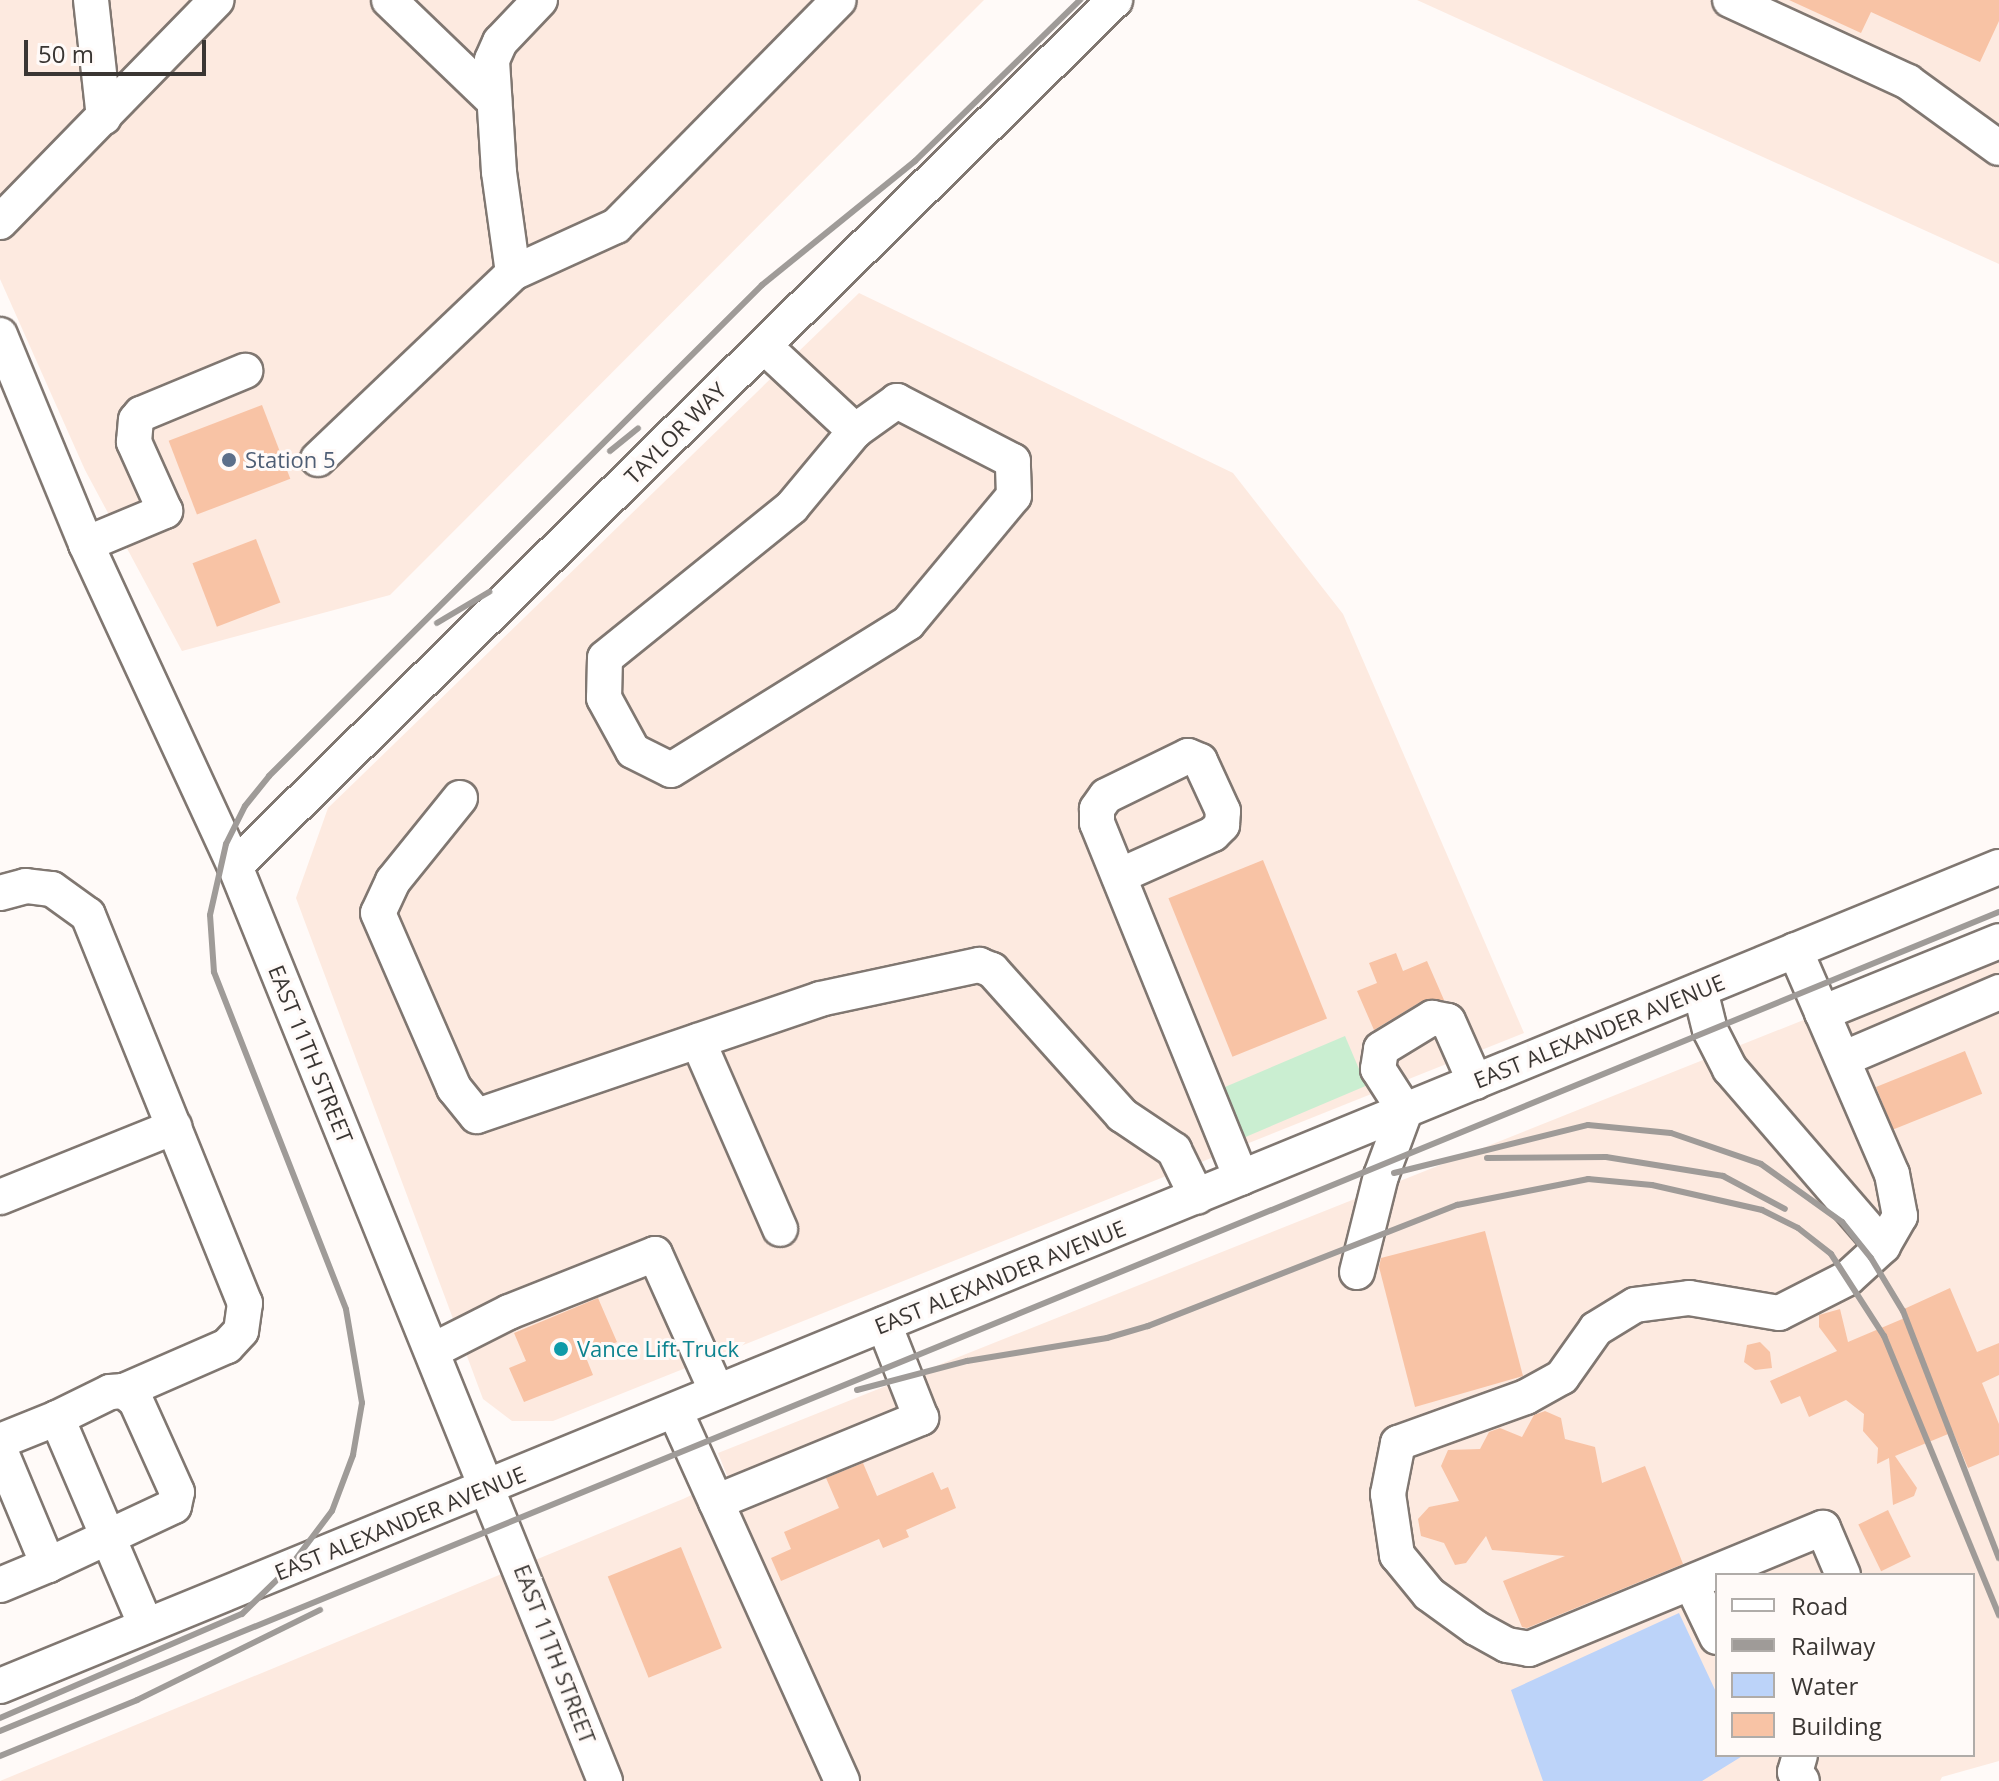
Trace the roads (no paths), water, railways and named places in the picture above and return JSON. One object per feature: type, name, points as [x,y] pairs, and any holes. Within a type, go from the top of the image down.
[{"type":"street","points":[[91,0],[104,117]]},
{"type":"street","points":[[0,222],[217,0]]},
{"type":"street","points":[[389,0],[494,101]]},
{"type":"street","points":[[513,273],[492,60],[500,42],[540,0]]},
{"type":"street","points":[[318,459],[513,273],[616,226],[839,0]]},
{"type":"street","name":"TAYLOR WAY","points":[[235,866],[1115,0]]},
{"type":"street","points":[[1730,0],[1908,82],[1999,148]]},
{"type":"street","name":"EAST 11TH STREET","points":[[0,335],[86,544],[235,866],[605,1781]]},
{"type":"street","points":[[764,346],[855,431]]},
{"type":"street","points":[[86,544],[165,511],[134,442],[136,420],[141,414],[245,371]]},
{"type":"street","points":[[897,401],[1013,461],[1014,496],[908,623],[671,770],[633,751],[604,698],[605,658],[792,507],[855,431],[897,401]]},
{"type":"street","points":[[460,798],[393,881],[378,913],[454,1088],[477,1116],[820,999],[979,965],[992,970],[1122,1115],[1174,1150],[1197,1197]]},
{"type":"street","name":"EAST ALEXANDER AVENUE","points":[[0,1686],[1999,867]]},
{"type":"street","points":[[1119,876],[1241,1178]]},
{"type":"street","points":[[0,893],[26,886],[52,889],[88,915],[242,1293],[244,1322],[227,1346],[124,1391],[110,1392],[0,1441]]},
{"type":"street","points":[[1822,1013],[1999,941]]},
{"type":"street","points":[[1795,950],[1892,1174],[1900,1216],[1883,1246],[1848,1278],[1779,1313],[1689,1298],[1635,1305],[1596,1329],[1562,1377],[1526,1397],[1398,1443],[1388,1494],[1397,1555],[1429,1594],[1507,1645],[1529,1649],[1823,1528],[1842,1573]]},
{"type":"street","points":[[1700,990],[1710,1030],[1730,1069],[1883,1246]]},
{"type":"street","points":[[1843,1059],[1999,992]]},
{"type":"street","points":[[1357,1272],[1381,1176],[1405,1111],[1378,1069],[1381,1049],[1432,1018],[1448,1021],[1475,1082]]},
{"type":"street","points":[[698,1041],[780,1229]]},
{"type":"street","points":[[0,1197],[174,1127]]},
{"type":"street","points":[[432,1351],[509,1312],[655,1254],[717,1392]]},
{"type":"street","points":[[716,1502],[921,1418],[884,1324]]},
{"type":"street","points":[[0,1585],[109,1541],[174,1506],[177,1492],[136,1401],[124,1391]]},
{"type":"street","points":[[675,1411],[842,1781]]},
{"type":"street","points":[[57,1418],[146,1626]]},
{"type":"street","points":[[0,1450],[48,1565]]},
{"type":"street","points":[[1691,1583],[1715,1633]]},
{"type":"street","points":[[1799,1757],[1795,1772],[1802,1781]]},
{"type":"water","points":[[1679,1613],[1715,1690],[1715,1757],[1741,1757],[1702,1781],[1543,1781],[1511,1690]]},
{"type":"railway","points":[[0,1718],[242,1614],[289,1568],[332,1511],[353,1455],[362,1403],[346,1309],[214,972],[210,915],[226,844],[245,806],[269,776],[762,285],[915,161],[1080,0]]},
{"type":"railway","points":[[610,451],[638,428]]},
{"type":"railway","points":[[437,623],[489,592]]},
{"type":"railway","points":[[0,1731],[1999,912]]},
{"type":"railway","points":[[1394,1173],[1588,1125],[1671,1133],[1761,1164],[1842,1222],[1871,1258],[1903,1311],[1999,1558]]},
{"type":"railway","points":[[1487,1158],[1606,1157],[1723,1176],[1785,1209]]},
{"type":"railway","points":[[857,1390],[967,1361],[1107,1338],[1148,1326],[1457,1205],[1588,1179],[1652,1185],[1762,1210],[1798,1228],[1831,1254],[1884,1336],[1999,1615]]},
{"type":"railway","points":[[0,1756],[137,1700],[320,1610]]},
{"type":"place","name":"Station 5","points":[[229,460]]},
{"type":"place","name":"Vance Lift Truck","points":[[561,1349]]}]
